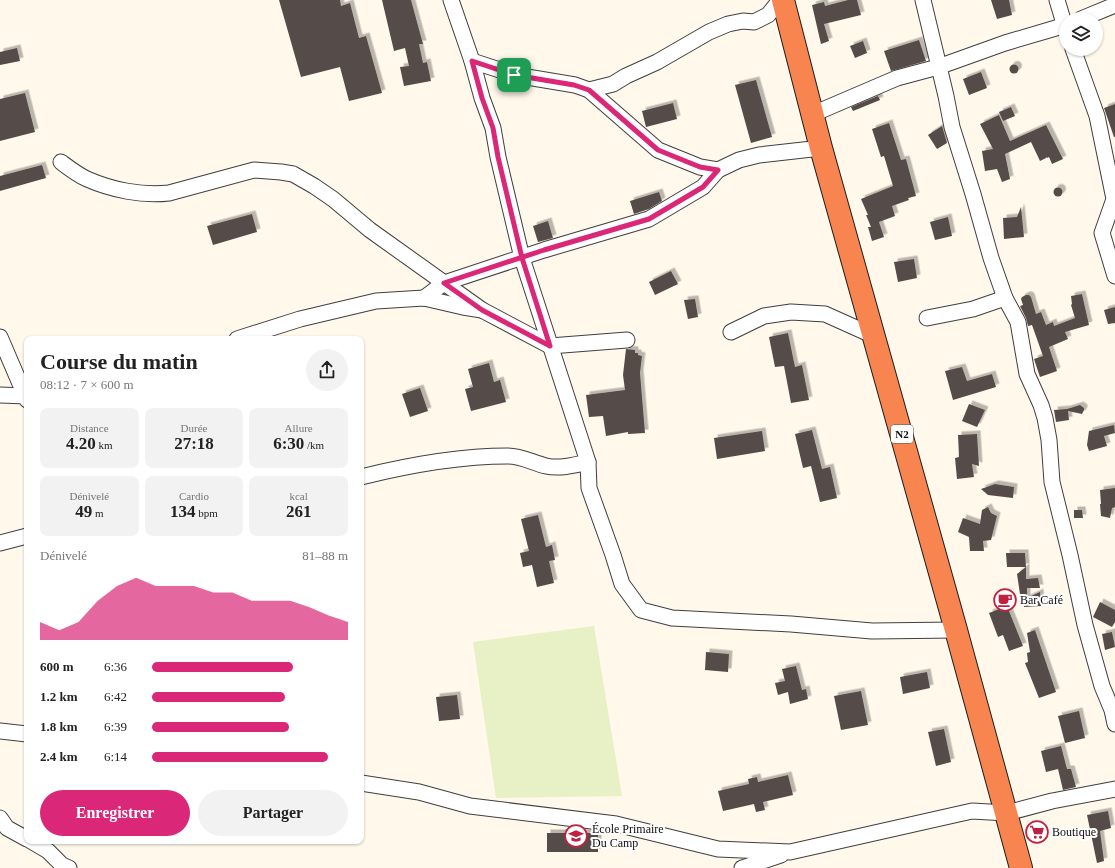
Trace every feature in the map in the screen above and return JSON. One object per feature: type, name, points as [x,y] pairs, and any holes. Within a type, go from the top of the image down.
[{"type":"highway","name":"N2","points":[[781,0],[1021,868]]},
{"type":"street","points":[[451,0],[493,128],[498,157],[522,258],[588,462],[589,488],[622,584],[641,610],[672,618],[791,624],[872,631],[956,630]]},
{"type":"street","points":[[589,90],[612,84],[728,24],[743,21],[754,22],[768,15],[781,0]]},
{"type":"street","points":[[923,0],[952,127],[991,258],[1005,298],[1018,322],[1027,374],[1045,418],[1049,440],[1052,482],[1070,554],[1085,626],[1102,686],[1112,710],[1115,724]]},
{"type":"street","points":[[1057,0],[1061,12]]},
{"type":"street","points":[[1098,12],[1115,5]]},
{"type":"street","points":[[812,114],[897,78],[938,66],[1005,43],[1059,29]]},
{"type":"street","points":[[1076,56],[1097,116],[1114,199],[1102,233],[1115,276]]},
{"type":"street","points":[[472,61],[514,75],[574,85],[589,90],[658,150],[700,167],[718,170]]},
{"type":"street","points":[[424,298],[444,283],[544,250],[649,219],[703,187],[718,170],[738,160],[759,155],[821,148]]},
{"type":"street","points":[[61,162],[86,179],[136,193],[156,195],[169,193],[254,170],[293,174],[333,199],[370,230],[482,310],[550,346],[627,340]]},
{"type":"street","points":[[247,336],[300,320],[376,301],[424,298],[482,310]]},
{"type":"street","points":[[927,318],[973,309],[1005,298]]},
{"type":"street","points":[[731,332],[764,316],[791,312],[825,314],[874,336]]},
{"type":"street","points":[[0,337],[24,393]]},
{"type":"street","points":[[0,395],[24,398]]},
{"type":"street","points":[[364,476],[454,458],[518,456],[547,466],[570,466],[588,462]]},
{"type":"street","points":[[0,543],[24,537]]},
{"type":"street","points":[[0,731],[24,734]]},
{"type":"street","points":[[364,783],[419,792],[470,806],[616,824],[718,850],[790,852]]},
{"type":"street","points":[[742,868],[790,852],[972,811],[1007,813],[1052,801],[1115,789]]},
{"type":"street","points":[[0,818],[6,828],[24,837]]},
{"type":"street","points":[[36,844],[48,851],[62,865],[69,868]]},
{"type":"green space","points":[[594,626],[622,796],[496,798],[473,642]]},
{"type":"building","points":[[279,0],[340,0],[341,6],[350,3],[359,38],[366,36],[382,93],[349,101],[340,67],[301,77]]},
{"type":"building","points":[[382,0],[411,0],[423,44],[419,44],[423,63],[427,62],[431,81],[404,86],[400,67],[409,66],[405,48],[394,51]]},
{"type":"building","points":[[848,0],[857,0],[861,15],[824,24],[829,41],[821,44],[812,5],[824,2],[825,6]]},
{"type":"building","points":[[991,0],[1009,0],[1012,15],[997,19]]},
{"type":"building","points":[[919,40],[926,61],[891,71],[884,51]]},
{"type":"building","points":[[863,41],[867,53],[855,58],[850,46]]},
{"type":"building","points":[[17,48],[20,61],[0,65],[0,52]]},
{"type":"building","points":[[1012,65],[1016,65],[1018,69],[1016,73],[1012,73],[1010,71],[1010,67]]},
{"type":"building","points":[[981,72],[987,88],[969,95],[963,79]]},
{"type":"building","points":[[756,80],[772,137],[751,143],[735,85]]},
{"type":"building","points":[[25,93],[35,132],[0,141],[0,99]]},
{"type":"building","points":[[878,96],[880,100],[853,111],[851,107]]},
{"type":"building","points":[[673,103],[677,119],[646,127],[642,111]]},
{"type":"building","points":[[1115,104],[1115,137],[1114,137],[1104,108]]},
{"type":"building","points":[[1011,107],[1015,116],[1003,121],[999,112]]},
{"type":"building","points":[[999,115],[1010,141],[1046,125],[1063,159],[1052,164],[1049,157],[1040,161],[1031,142],[1005,154],[1010,179],[1002,182],[997,169],[985,171],[982,151],[993,149],[980,124]]},
{"type":"building","points":[[889,123],[901,160],[906,159],[916,196],[908,198],[909,200],[892,206],[895,216],[879,222],[884,237],[872,241],[868,227],[871,227],[866,215],[868,215],[861,199],[893,186],[884,156],[881,157],[872,129]]},
{"type":"building","points":[[942,126],[947,143],[937,149],[928,135]]},
{"type":"building","points":[[42,165],[46,178],[0,191],[0,176]]},
{"type":"building","points":[[1058,187],[1063,192],[1058,197],[1053,192]]},
{"type":"building","points":[[659,192],[662,201],[649,209],[634,214],[630,201]]},
{"type":"building","points":[[1021,207],[1024,237],[1004,239],[1003,218],[1017,217]]},
{"type":"building","points":[[252,214],[257,232],[213,245],[207,226]]},
{"type":"building","points":[[948,217],[952,236],[935,240],[930,222]]},
{"type":"building","points":[[548,221],[553,238],[538,242],[533,226]]},
{"type":"building","points":[[914,259],[917,278],[898,282],[894,262]]},
{"type":"building","points":[[671,271],[678,284],[655,295],[649,282]]},
{"type":"building","points":[[1082,294],[1089,325],[1065,332],[1068,339],[1049,347],[1057,371],[1040,377],[1034,359],[1043,356],[1032,325],[1028,326],[1020,306],[1023,305],[1021,299],[1022,297],[1029,295],[1036,314],[1041,312],[1046,325],[1053,322],[1054,326],[1075,318],[1071,305],[1071,296]]},
{"type":"building","points":[[695,299],[698,317],[688,319],[684,300]]},
{"type":"building","points":[[1115,307],[1115,323],[1108,324],[1104,310]]},
{"type":"building","points":[[788,333],[795,367],[802,365],[809,400],[791,403],[784,366],[775,367],[769,337]]},
{"type":"building","points":[[626,349],[635,350],[635,353],[642,356],[640,373],[645,433],[628,434],[628,432],[606,436],[603,416],[589,417],[586,395],[625,390],[623,375]]},
{"type":"building","points":[[489,363],[494,382],[500,380],[506,402],[471,411],[465,389],[473,387],[468,369]]},
{"type":"building","points":[[962,367],[967,381],[992,374],[996,387],[953,400],[945,371]]},
{"type":"building","points":[[420,388],[428,411],[410,417],[402,394]]},
{"type":"building","points":[[969,404],[985,410],[977,427],[962,421]]},
{"type":"building","points":[[1080,405],[1084,408],[1082,414],[1068,411],[1069,420],[1056,422],[1054,410],[1067,409]]},
{"type":"building","points":[[1114,425],[1115,433],[1104,436],[1107,446],[1089,451],[1087,445],[1089,431]]},
{"type":"building","points":[[812,430],[822,469],[830,467],[837,498],[820,502],[811,466],[803,468],[795,434]]},
{"type":"building","points":[[762,431],[765,451],[717,459],[714,438]]},
{"type":"building","points":[[977,434],[979,466],[972,464],[974,477],[957,479],[955,458],[959,457],[958,435]]},
{"type":"building","points":[[995,484],[1014,487],[1013,498],[988,495],[981,489]]},
{"type":"building","points":[[1115,488],[1115,507],[1112,508],[1110,518],[1101,516],[1100,490]]},
{"type":"building","points":[[988,507],[991,513],[997,516],[991,540],[983,541],[984,551],[970,551],[969,537],[958,532],[963,518],[980,524],[982,510]]},
{"type":"building","points":[[1074,510],[1082,510],[1083,518],[1074,518]]},
{"type":"building","points":[[538,515],[546,547],[552,545],[555,560],[549,561],[554,583],[537,587],[532,565],[523,567],[520,553],[529,551],[521,519]]},
{"type":"building","points":[[1006,553],[1025,553],[1026,567],[1007,567]]},
{"type":"building","points":[[1026,567],[1026,579],[1038,578],[1040,588],[1027,588],[1027,598],[1040,592],[1041,606],[1024,607],[1024,601],[1021,601],[1017,574]]},
{"type":"building","points":[[1100,602],[1115,610],[1115,622],[1112,627],[1093,617]]},
{"type":"building","points":[[1007,606],[1023,646],[1009,651],[1003,635],[998,637],[989,613]]},
{"type":"building","points":[[1035,630],[1056,692],[1039,698],[1025,663],[1028,662],[1027,653],[1030,652],[1027,633]]},
{"type":"building","points":[[1112,632],[1115,647],[1105,650],[1102,634]]},
{"type":"building","points":[[706,652],[729,654],[728,672],[705,670]]},
{"type":"building","points":[[796,666],[802,690],[806,689],[808,699],[790,704],[788,692],[778,695],[775,683],[785,681],[782,669]]},
{"type":"building","points":[[927,672],[930,688],[903,694],[900,677]]},
{"type":"building","points":[[861,691],[868,725],[841,730],[834,696]]},
{"type":"building","points":[[457,695],[460,719],[439,721],[436,697]]},
{"type":"building","points":[[1079,711],[1085,738],[1065,743],[1058,716]]},
{"type":"building","points":[[944,729],[951,762],[936,766],[928,732]]},
{"type":"building","points":[[1061,746],[1067,769],[1071,769],[1076,787],[1063,790],[1058,769],[1046,772],[1041,751]]},
{"type":"building","points":[[788,775],[793,795],[763,802],[765,810],[756,812],[754,804],[723,811],[718,791],[749,784],[748,779],[757,777],[758,782]]},
{"type":"building","points":[[1108,811],[1111,828],[1100,831],[1104,861],[1097,863],[1087,815]]},
{"type":"building","points":[[547,833],[598,833],[598,852],[547,852]]},
{"type":"place","name":"Bar Café","points":[[1005,600]]},
{"type":"place","name":"Boutique","points":[[1037,832]]},
{"type":"place","name":"École Primaire Du Camp","points":[[576,836]]},
{"type":"route","points":[[514,75],[472,61],[482,98],[493,128],[504,186],[522,258],[550,346],[517,327],[482,310],[444,283],[522,258],[544,250],[649,219],[703,187],[718,170],[700,167],[658,150],[636,133],[589,90],[574,85],[514,75]]}]
